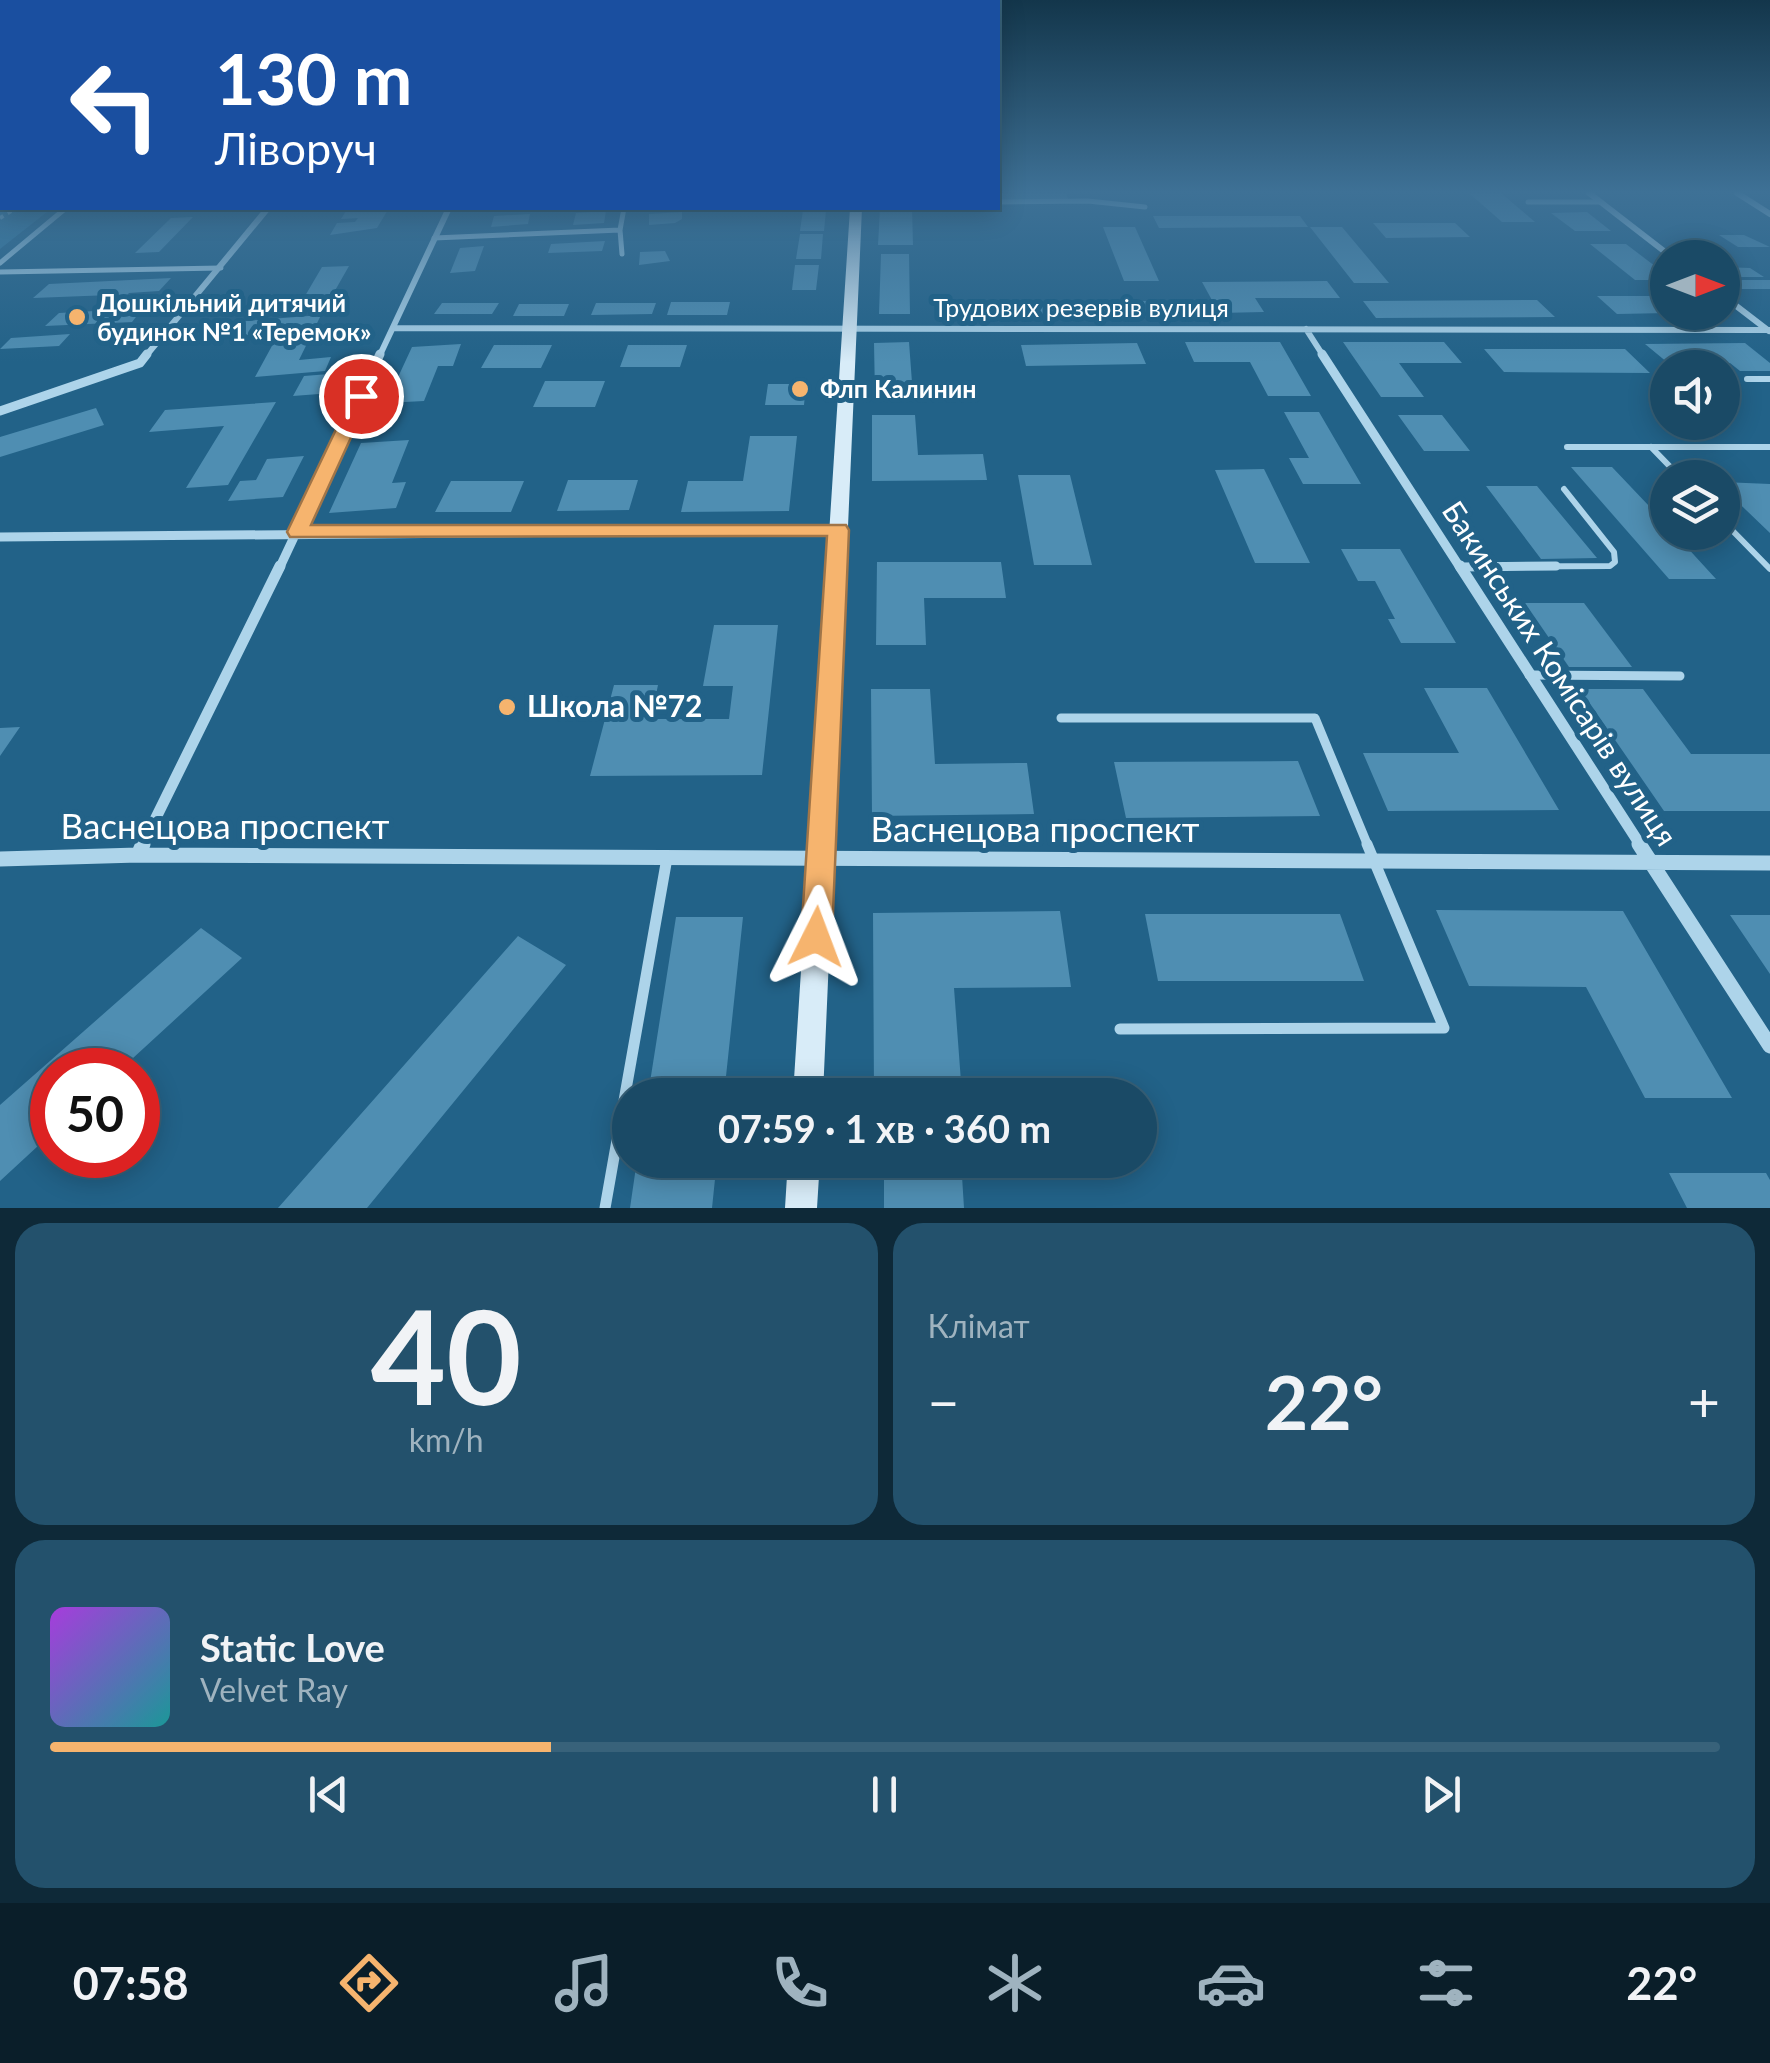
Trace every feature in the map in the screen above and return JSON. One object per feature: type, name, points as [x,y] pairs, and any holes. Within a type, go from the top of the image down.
[{"type":"main road","points":[[809,1078],[854,249]]},
{"type":"main road","points":[[802,1208],[803,1178]]},
{"type":"street","points":[[0,411],[140,362],[235,249]]},
{"type":"street","points":[[138,855],[298,532],[429,249]]},
{"type":"street","points":[[1740,309],[1769,331]]},
{"type":"street","name":"Трудових резервів вулиця","points":[[392,328],[1769,331]]},
{"type":"street","name":"Бакинських Комісарів вулиця","points":[[1306,330],[1770,1046]]},
{"type":"street","points":[[0,537],[838,530]]},
{"type":"street","name":"Васнецова проспект","points":[[0,859],[138,855],[1770,863]]},
{"type":"lane","points":[[622,249],[622,254]]},
{"type":"lane","points":[[0,272],[220,268]]},
{"type":"lane","points":[[1747,379],[1770,378]]},
{"type":"lane","points":[[1567,447],[1770,446]]},
{"type":"lane","points":[[1651,447],[1664,460]]},
{"type":"lane","points":[[1460,567],[1610,566],[1617,558],[1614,552],[1564,489]]},
{"type":"lane","points":[[1740,538],[1770,569]]},
{"type":"lane","points":[[1530,675],[1680,676]]},
{"type":"lane","points":[[1061,718],[1315,718],[1444,1028],[1120,1030]]},
{"type":"lane","points":[[605,1208],[668,858]]},
{"type":"building","points":[[139,249],[162,249],[159,252],[135,253]]},
{"type":"building","points":[[459,249],[483,249],[475,271],[450,273]]},
{"type":"building","points":[[549,249],[602,249],[602,251],[548,253]]},
{"type":"building","points":[[798,249],[822,249],[821,259],[796,259]]},
{"type":"building","points":[[1112,249],[1145,249],[1159,281],[1124,281]]},
{"type":"building","points":[[1328,249],[1361,249],[1389,283],[1354,283]]},
{"type":"building","points":[[1597,249],[1633,249],[1650,262],[1650,280],[1635,280]]},
{"type":"building","points":[[665,251],[670,261],[639,265],[640,252]]},
{"type":"building","points":[[881,254],[909,254],[910,314],[879,314]]},
{"type":"building","points":[[795,265],[819,265],[816,290],[792,290]]},
{"type":"building","points":[[349,266],[333,294],[305,296],[322,267]]},
{"type":"building","points":[[1740,268],[1750,268],[1764,277],[1740,277]]},
{"type":"building","points":[[171,278],[159,291],[129,293],[113,310],[143,308],[132,322],[45,326],[59,313],[95,311],[111,295],[33,298],[49,284]]},
{"type":"building","points":[[1740,280],[1770,280],[1770,289],[1740,289]]},
{"type":"building","points":[[1327,281],[1340,298],[1255,298],[1264,312],[1219,313],[1202,282]]},
{"type":"building","points":[[1597,296],[1650,296],[1650,313],[1617,314]]},
{"type":"building","points":[[1537,300],[1555,317],[1376,318],[1363,301]]},
{"type":"building","points":[[1168,301],[1175,317],[1003,318],[1000,302]]},
{"type":"building","points":[[671,302],[730,302],[727,315],[667,315]]},
{"type":"building","points":[[442,303],[499,303],[492,314],[434,314]]},
{"type":"building","points":[[596,303],[656,303],[652,314],[591,315]]},
{"type":"building","points":[[519,304],[569,304],[564,316],[513,316]]},
{"type":"building","points":[[321,315],[299,360],[331,357],[325,371],[255,377],[279,333],[211,338],[221,323]]},
{"type":"building","points":[[70,334],[59,346],[0,349],[11,338]]},
{"type":"building","points":[[909,342],[913,396],[875,396],[874,343]]},
{"type":"building","points":[[1185,342],[1280,342],[1311,396],[1268,396],[1250,362],[1194,362]]},
{"type":"building","points":[[1343,342],[1444,342],[1462,363],[1399,363],[1424,397],[1381,397]]},
{"type":"building","points":[[1137,343],[1146,364],[1026,366],[1021,345]]},
{"type":"building","points":[[1745,343],[1770,363],[1770,371],[1740,371],[1740,350],[1652,350],[1645,344]]},
{"type":"building","points":[[461,344],[453,366],[438,366],[424,401],[386,403],[412,347]]},
{"type":"building","points":[[494,345],[552,345],[541,368],[481,368]]},
{"type":"building","points":[[628,345],[687,345],[680,367],[620,367]]},
{"type":"building","points":[[1484,349],[1625,349],[1650,373],[1504,372]]},
{"type":"building","points":[[342,373],[332,393],[293,396],[304,376]]},
{"type":"building","points":[[545,381],[605,381],[595,407],[533,407]]},
{"type":"building","points":[[768,384],[806,384],[804,405],[765,405]]},
{"type":"building","points":[[276,402],[228,485],[186,488],[224,426],[149,432],[165,410]]},
{"type":"building","points":[[96,408],[104,425],[0,457],[0,437]]},
{"type":"building","points":[[1284,412],[1319,412],[1361,484],[1303,484],[1289,458],[1309,458]]},
{"type":"building","points":[[872,415],[915,415],[918,455],[983,454],[987,480],[872,481]]},
{"type":"building","points":[[1398,415],[1442,415],[1470,451],[1424,451]]},
{"type":"building","points":[[750,436],[797,436],[789,511],[681,512],[688,481],[743,481]]},
{"type":"building","points":[[409,440],[392,483],[406,482],[396,508],[329,513],[361,443]]},
{"type":"building","points":[[304,456],[283,497],[228,501],[240,481],[256,480],[267,459]]},
{"type":"building","points":[[1571,467],[1612,467],[1650,507],[1650,550],[1689,550],[1716,579],[1669,579]]},
{"type":"building","points":[[1264,469],[1310,563],[1255,563],[1215,470]]},
{"type":"building","points":[[1018,475],[1070,475],[1092,565],[1034,565]]},
{"type":"building","points":[[568,480],[638,480],[629,510],[557,511]]},
{"type":"building","points":[[451,481],[524,481],[511,512],[435,512]]},
{"type":"building","points":[[1740,483],[1770,484],[1770,533],[1740,504]]},
{"type":"building","points":[[1486,486],[1537,486],[1597,558],[1541,559]]},
{"type":"building","points":[[1341,549],[1400,549],[1456,643],[1401,643],[1388,619],[1395,619],[1375,581],[1358,581]]},
{"type":"building","points":[[877,562],[1001,562],[1006,598],[924,598],[926,645],[876,645]]},
{"type":"building","points":[[1525,603],[1584,603],[1632,667],[1569,667]]},
{"type":"building","points":[[714,625],[778,625],[762,775],[590,776],[614,685],[658,685],[651,719],[729,719],[733,686],[703,686]]},
{"type":"building","points":[[1424,688],[1487,688],[1559,810],[1388,811],[1363,753],[1459,753]]},
{"type":"building","points":[[871,689],[930,689],[935,764],[1027,763],[1034,814],[872,816]]},
{"type":"building","points":[[1580,689],[1643,689],[1691,754],[1770,754],[1770,811],[1664,811]]},
{"type":"building","points":[[20,727],[0,756],[0,728]]},
{"type":"building","points":[[1298,761],[1320,816],[1126,818],[1114,762]]},
{"type":"building","points":[[1436,910],[1623,911],[1732,1098],[1645,1098],[1586,987],[1469,986]]},
{"type":"building","points":[[1060,911],[1071,987],[954,988],[961,1078],[874,1078],[873,913]]},
{"type":"building","points":[[1145,914],[1340,914],[1364,981],[1158,981]]},
{"type":"building","points":[[1730,915],[1770,915],[1770,974]]},
{"type":"building","points":[[676,917],[743,917],[726,1078],[651,1078]]},
{"type":"building","points":[[201,928],[242,958],[144,1048],[65,1048]]},
{"type":"building","points":[[518,936],[566,965],[367,1208],[278,1208]]},
{"type":"building","points":[[30,1079],[30,1153],[0,1181],[0,1105]]},
{"type":"building","points":[[1669,1173],[1766,1173],[1770,1180],[1770,1208],[1687,1208]]},
{"type":"building","points":[[634,1178],[715,1178],[712,1208],[630,1208]]},
{"type":"building","points":[[884,1178],[962,1178],[964,1208],[884,1208]]},
{"type":"place","name":"Дошкільний дитячий будинок №1 «Теремок»","points":[[77,317]]},
{"type":"place","name":"Флп Калинин","points":[[800,389]]},
{"type":"place","name":"Школа №72","points":[[507,707]]},
{"type":"route","points":[[361,396],[298,532],[838,530],[816,937]]}]
